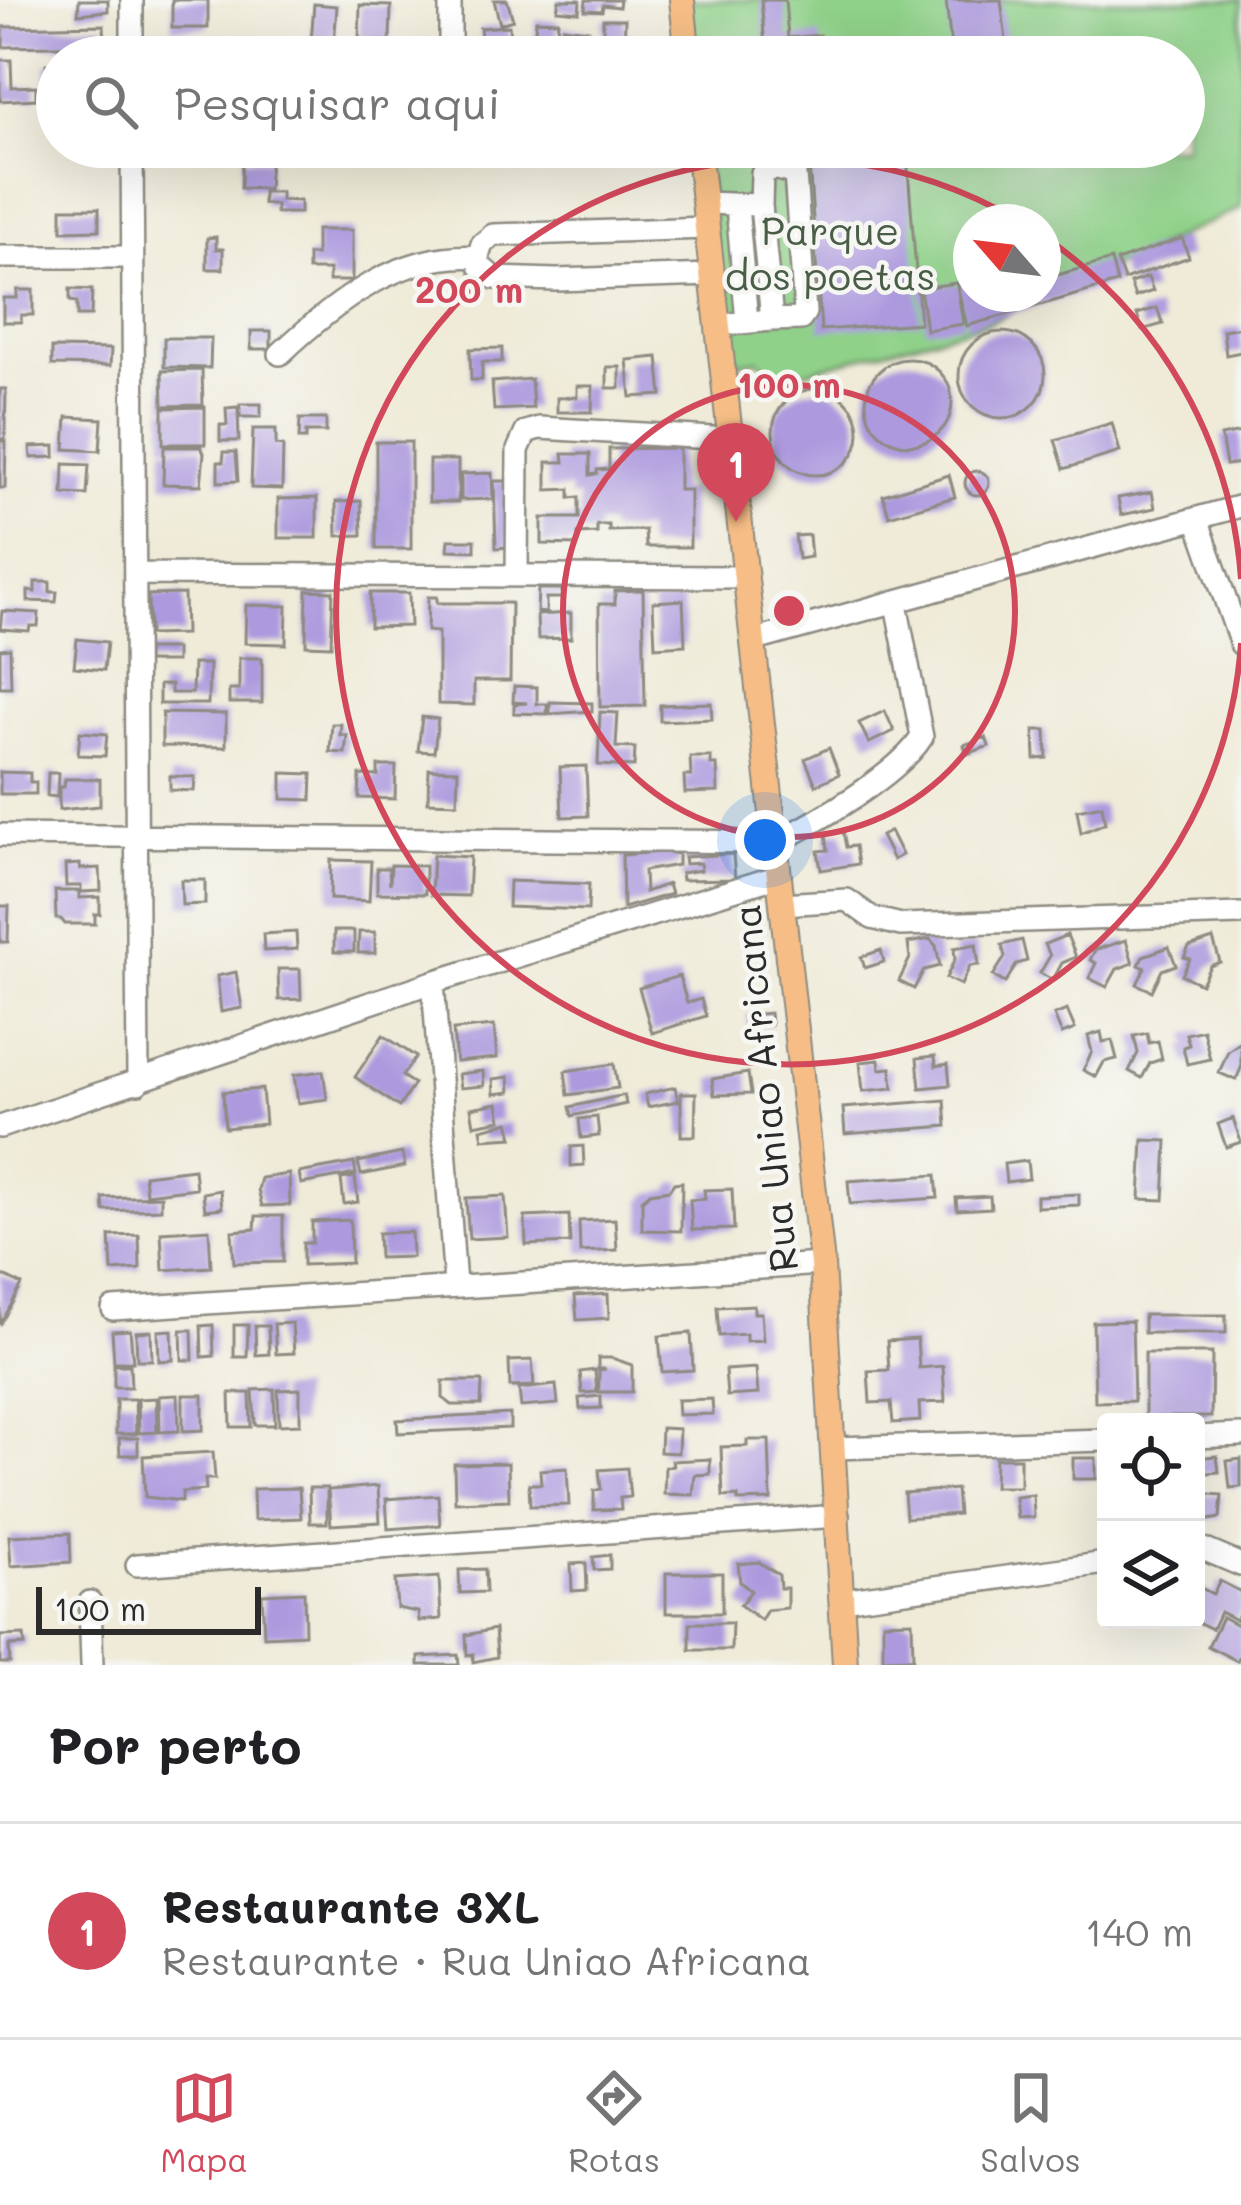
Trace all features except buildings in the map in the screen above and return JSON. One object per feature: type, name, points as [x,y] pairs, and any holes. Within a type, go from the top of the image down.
[{"type":"main road","points":[[682,0],[686,36]]},
{"type":"main road","name":"Rua Uniao Africana","points":[[700,168],[822,1264],[844,1665]]},
{"type":"street","points":[[132,0],[132,36]]},
{"type":"street","points":[[450,0],[450,36]]},
{"type":"street","points":[[132,168],[137,1083]]},
{"type":"street","points":[[718,325],[801,319],[805,312],[796,182],[791,171],[774,169],[762,174],[760,205],[772,320]]},
{"type":"street","points":[[712,275],[494,278],[479,266],[478,257],[482,244],[494,236],[760,205]]},
{"type":"street","points":[[737,206],[747,322]]},
{"type":"street","points":[[0,256],[132,257]]},
{"type":"street","points":[[280,354],[323,315],[373,281],[426,262],[478,257]]},
{"type":"street","points":[[517,576],[518,450],[526,432],[539,428],[730,439]]},
{"type":"street","points":[[752,641],[1241,506]]},
{"type":"street","points":[[1197,519],[1241,644]]},
{"type":"street","points":[[136,574],[743,577]]},
{"type":"street","points":[[0,835],[777,842],[890,769],[922,736],[896,604]]},
{"type":"street","points":[[0,1127],[434,982],[779,876]]},
{"type":"street","points":[[782,904],[847,900],[872,918],[902,925],[1241,914]]},
{"type":"street","points":[[434,982],[455,1285]]},
{"type":"street","points":[[113,1309],[822,1264]]},
{"type":"street","points":[[1205,1437],[1241,1436]]},
{"type":"street","points":[[833,1448],[1097,1440]]},
{"type":"street","points":[[137,1565],[838,1516]]},
{"type":"street","points":[[1205,1550],[1241,1565]]},
{"type":"street","points":[[842,1600],[1097,1564]]},
{"type":"street","points":[[90,1602],[92,1665]]},
{"type":"green space","name":"Parque dos poetas","points":[[687,0],[1241,0],[1241,208],[1061,290],[1061,204],[953,204],[953,312],[1012,312],[988,323],[781,378],[758,360],[729,364],[706,168],[1205,168],[1205,36],[691,36]]},
{"type":"place","name":"Restaurante 3XL","points":[[736,522]]}]
